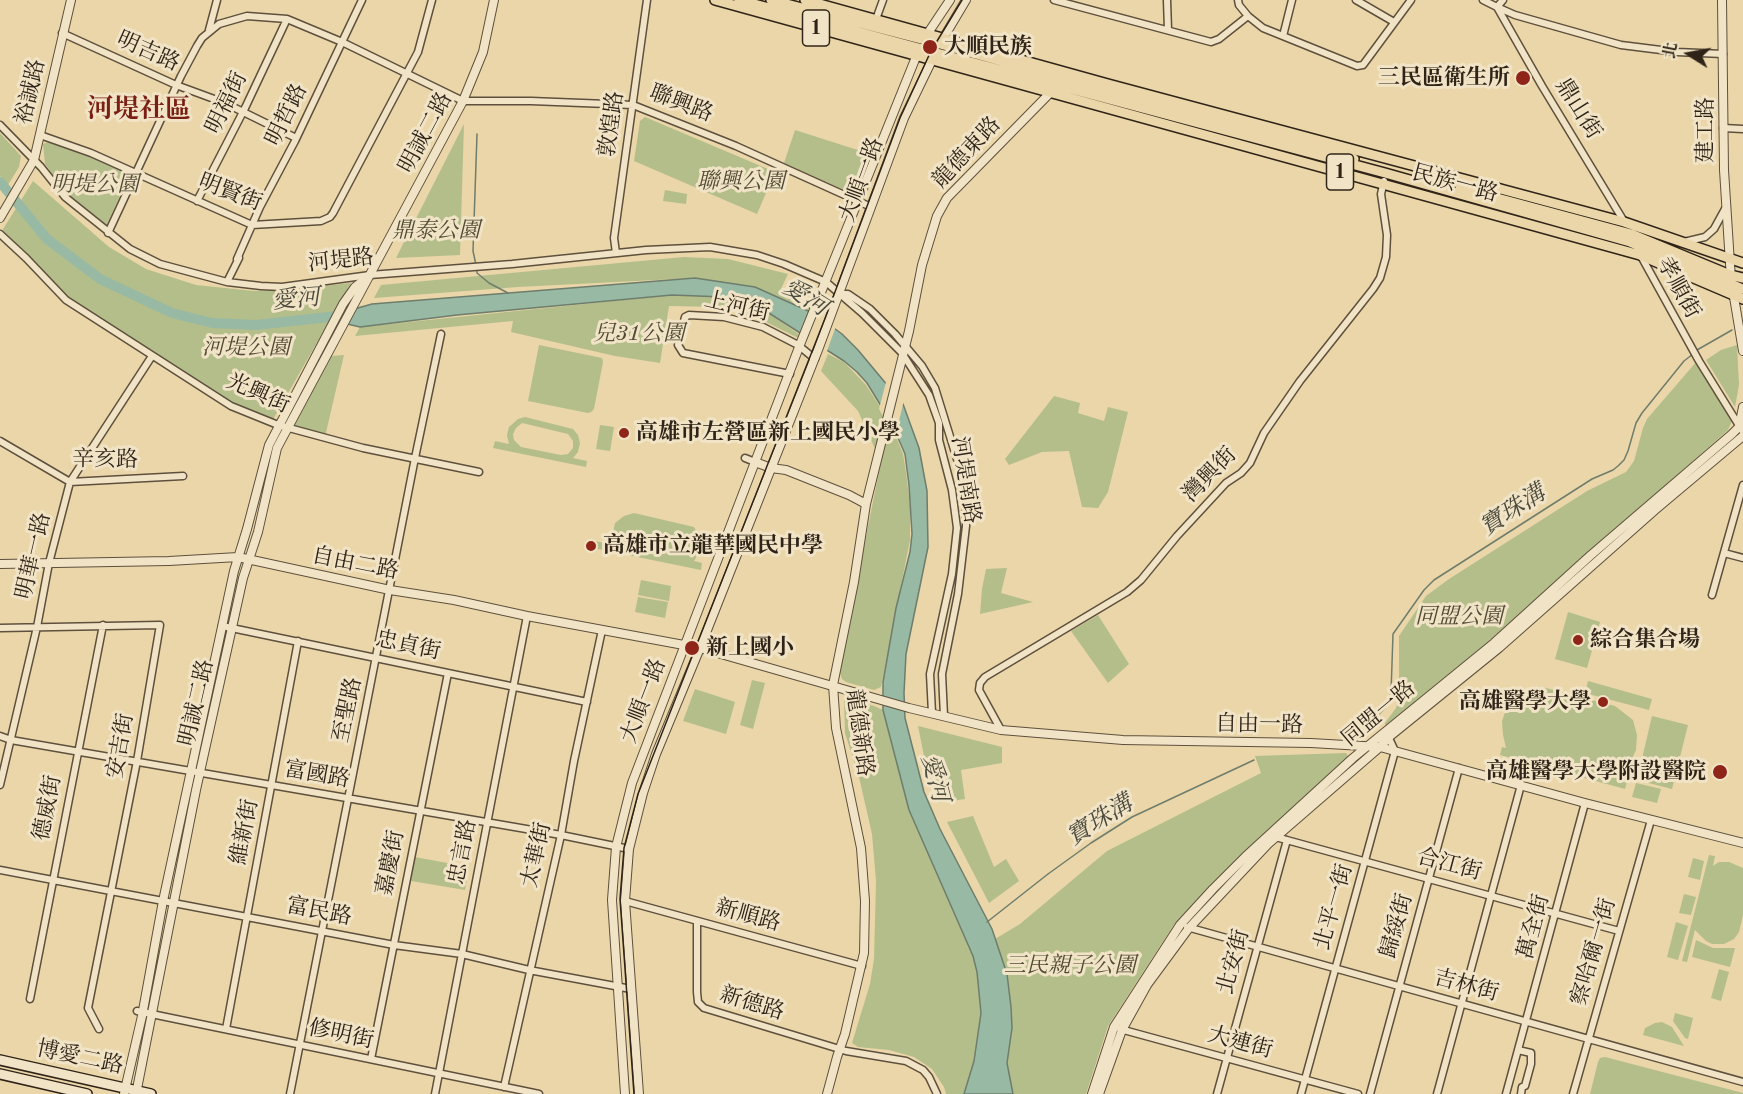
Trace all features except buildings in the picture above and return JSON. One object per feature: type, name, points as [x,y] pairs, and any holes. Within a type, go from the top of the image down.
[{"type":"main road","name":"民族一路","points":[[715,0],[938,48],[1637,244],[1742,283]]},
{"type":"main road","name":"民族一路","points":[[739,0],[938,48],[1054,81],[1631,234],[1731,280]]},
{"type":"main road","name":"民族一路","points":[[771,0],[875,24]]},
{"type":"main road","name":"民族一路","points":[[805,0],[875,24],[922,44]]},
{"type":"main road","name":"民族一路","points":[[1155,108],[1624,222],[1743,263]]},
{"type":"main road","name":"民族一路","points":[[1155,108],[1383,184],[1640,255],[1738,298]]},
{"type":"main road","name":"博愛二路","points":[[0,1060],[124,1091],[151,1094]]},
{"type":"main road","name":"博愛二路","points":[[0,1074],[87,1094]]},
{"type":"street","name":"裕誠路","points":[[0,218],[34,160],[71,0]]},
{"type":"street","points":[[209,31],[217,0]]},
{"type":"street","name":"明哲路","points":[[226,282],[362,0]]},
{"type":"street","points":[[407,75],[418,52],[432,0]]},
{"type":"street","name":"明誠二路","points":[[136,1092],[200,773],[232,628],[258,532],[277,448],[464,101],[483,52],[494,0]]},
{"type":"street","name":"敦煌路","points":[[616,253],[614,238],[647,0]]},
{"type":"street","points":[[875,24],[883,0]]},
{"type":"street","name":"大順一路","points":[[625,1094],[612,900],[616,847],[632,783],[857,201],[922,44],[950,0]]},
{"type":"street","name":"大順一路","points":[[639,1094],[625,902],[629,849],[643,793],[656,754],[829,322],[904,118],[938,48],[966,0]]},
{"type":"street","points":[[1054,0],[1071,2],[1211,42],[1219,39],[1248,16]]},
{"type":"street","points":[[1167,0],[1168,30]]},
{"type":"street","points":[[1238,0],[1239,5],[1248,16],[1263,28],[1357,66],[1363,65],[1411,0]]},
{"type":"street","points":[[1283,36],[1292,0]]},
{"type":"street","points":[[1356,0],[1394,22]]},
{"type":"street","points":[[1483,0],[1515,15],[1552,27],[1622,45],[1677,52],[1723,54]]},
{"type":"street","points":[[1497,6],[1503,0]]},
{"type":"street","name":"建工路","points":[[1722,0],[1725,209],[1730,260]]},
{"type":"street","name":"鼎山街","points":[[1497,6],[1637,244]]},
{"type":"street","points":[[108,233],[176,85],[197,46],[209,31],[227,20],[248,16],[287,19],[342,42],[464,101]]},
{"type":"street","name":"明福街","points":[[198,201],[287,19]]},
{"type":"street","name":"明吉路","points":[[62,33],[242,113],[258,123],[263,123],[296,138]]},
{"type":"street","name":"明賢街","points":[[40,135],[91,153],[254,225],[321,221],[330,217],[407,75]]},
{"type":"street","name":"龍德東路","points":[[866,504],[927,246],[941,208],[947,198],[1054,81]]},
{"type":"street","name":"聯興路","points":[[464,101],[527,100],[633,105],[736,146],[871,207]]},
{"type":"street","name":"河堤路","points":[[0,125],[65,197],[130,249],[160,264],[226,282],[282,286],[370,275],[684,247],[710,247],[732,250],[784,264],[826,282],[839,294]]},
{"type":"street","points":[[1723,128],[1743,129]]},
{"type":"street","name":"灣興街","points":[[1001,730],[979,690],[980,683],[985,677],[1142,580],[1177,536],[1226,483],[1241,473],[1250,462],[1264,433],[1300,381],[1377,284],[1384,270],[1388,235],[1381,194],[1385,173]]},
{"type":"street","points":[[1682,242],[1705,237],[1714,229],[1725,209]]},
{"type":"street","name":"光興街","points":[[0,234],[27,258],[66,300],[231,406],[278,425],[363,448],[478,472]]},
{"type":"street","name":"孝順街","points":[[1637,244],[1640,255],[1691,348],[1742,432]]},
{"type":"street","points":[[1730,260],[1731,280],[1738,298],[1743,351]]},
{"type":"street","points":[[1730,260],[1742,283]]},
{"type":"street","name":"明誠二路","points":[[124,1091],[222,626],[238,557],[269,445],[340,309],[356,287],[370,275]]},
{"type":"street","name":"河堤南路","points":[[839,294],[848,294],[862,302],[935,388],[958,461],[966,502],[964,558],[942,674],[944,716]]},
{"type":"street","name":"河堤南路","points":[[839,294],[862,313],[871,315],[904,349],[929,395],[939,423],[939,440],[956,516],[952,574],[930,674],[933,713]]},
{"type":"street","name":"上河街","points":[[790,374],[683,353],[678,345],[685,317],[689,315],[724,317],[763,327],[801,343],[815,358]]},
{"type":"street","name":"至聖路","points":[[290,1094],[441,334]]},
{"type":"street","name":"明華一路","points":[[0,785],[37,627],[49,563],[70,482],[152,356]]},
{"type":"street","points":[[1742,432],[1743,407]]},
{"type":"street","name":"同盟一路","points":[[1272,836],[1368,747],[1387,734],[1494,643],[1591,555],[1742,432]]},
{"type":"street","name":"辛亥路","points":[[0,441],[70,482],[183,477]]},
{"type":"street","points":[[745,458],[771,468],[786,470],[866,504]]},
{"type":"street","points":[[1712,595],[1743,485]]},
{"type":"street","name":"龍德新路","points":[[827,1094],[862,966],[865,911],[862,861],[859,832],[836,728],[833,685],[854,582],[866,504]]},
{"type":"street","points":[[1724,553],[1743,558]]},
{"type":"street","name":"自由二路","points":[[0,564],[169,561],[238,557],[390,590],[454,600],[700,648]]},
{"type":"street","name":"忠言路","points":[[435,1094],[527,616]]},
{"type":"street","name":"德威街","points":[[30,999],[103,625]]},
{"type":"street","name":"安吉街","points":[[0,628],[160,625],[137,761],[88,1008],[99,1029]]},
{"type":"street","name":"忠貞街","points":[[222,626],[587,702]]},
{"type":"street","name":"太華街","points":[[504,1087],[561,836],[602,630]]},
{"type":"street","name":"維新街","points":[[226,1029],[298,642]]},
{"type":"street","points":[[700,648],[833,685]]},
{"type":"street","name":"嘉慶街","points":[[371,1059],[448,673]]},
{"type":"street","name":"自由一路","points":[[833,685],[909,708],[1001,730],[1123,740],[1380,747],[1743,843]]},
{"type":"street","points":[[1387,734],[1395,751]]},
{"type":"street","name":"同盟一路","points":[[1092,1094],[1118,1028],[1184,927],[1245,857],[1380,747],[1387,734]]},
{"type":"street","name":"富國路","points":[[0,736],[11,740],[629,849]]},
{"type":"street","name":"北平一街","points":[[1301,1094],[1395,751]]},
{"type":"street","name":"歸綏街","points":[[1370,1094],[1459,768]]},
{"type":"street","points":[[1437,1094],[1521,785]]},
{"type":"street","name":"萬全街","points":[[1506,1094],[1586,803]]},
{"type":"street","name":"察哈爾一街","points":[[1573,1094],[1651,820]]},
{"type":"street","name":"合江街","points":[[1272,836],[1618,931]]},
{"type":"street","name":"北安街","points":[[1217,1094],[1287,840]]},
{"type":"street","name":"富民路","points":[[0,870],[394,945],[462,954],[529,970],[631,988]]},
{"type":"street","name":"新順路","points":[[625,902],[862,966]]},
{"type":"street","name":"新德路","points":[[697,921],[697,992],[698,1002],[704,1008],[840,1049],[906,1061],[929,1077],[937,1094]]},
{"type":"street","name":"吉林街","points":[[1184,927],[1743,1082]]},
{"type":"street","name":"修明街","points":[[140,1011],[539,1094]]},
{"type":"street","name":"同盟一路","points":[[1099,1094],[1118,1028]]},
{"type":"street","name":"大連街","points":[[1118,1028],[1358,1094]]},
{"type":"street","points":[[1518,1050],[1531,1053],[1531,1064],[1521,1094]]},
{"type":"green space","name":"聯興公園","points":[[645,117],[775,172],[757,214],[634,161],[640,121]]},
{"type":"green space","name":"鼎泰公園","points":[[464,124],[460,255],[396,258]]},
{"type":"green space","points":[[795,130],[867,153],[854,189],[849,192],[784,163]]},
{"type":"green space","points":[[0,133],[21,156],[19,167],[8,185],[0,176]]},
{"type":"green space","name":"明堤公園","points":[[53,140],[130,174],[106,226],[68,195],[45,164],[43,144]]},
{"type":"green space","name":"河堤公園","points":[[33,181],[109,247],[146,269],[196,285],[254,291],[351,283],[271,423],[231,406],[66,301],[0,234]]},
{"type":"green space","points":[[665,190],[687,194],[686,204],[663,201]]},
{"type":"green space","points":[[684,257],[728,259],[788,274],[781,289],[814,306],[812,312],[755,287],[695,278],[518,287],[374,298],[381,285]]},
{"type":"green space","name":"兒31公園","points":[[672,295],[724,297],[761,308],[800,335],[798,338],[762,320],[721,307],[669,306],[660,363],[615,356],[511,332],[513,321],[355,336],[360,327]]},
{"type":"green space","points":[[539,345],[602,358],[594,409],[591,412],[528,401]]},
{"type":"green space","points":[[1737,345],[1739,385],[1735,407],[1706,360],[1721,350]]},
{"type":"green space","points":[[828,354],[844,362],[866,385],[891,424],[903,454],[906,472],[910,505],[910,540],[881,687],[874,690],[846,682],[842,679],[839,670],[881,462],[858,411],[821,371]]},
{"type":"green space","name":"河堤公園","points":[[344,355],[325,437],[292,429],[331,356]]},
{"type":"green space","name":"同盟公園","points":[[1697,361],[1732,421],[1728,430],[1486,644],[1385,728],[1385,723],[1396,708],[1399,698],[1399,636],[1426,596],[1587,491],[1626,472],[1634,461],[1647,419]]},
{"type":"green space","points":[[1054,396],[1080,403],[1078,413],[1104,421],[1108,407],[1128,412],[1108,492],[1098,508],[1082,507],[1069,451],[1042,452],[1009,465],[1005,459]]},
{"type":"green space","points":[[525,417],[573,429],[580,443],[578,452],[573,458],[587,461],[586,467],[493,448],[495,441],[509,444],[507,435],[509,427],[518,419]],"holes":[[[522,423],[568,434],[573,441],[573,448],[568,454],[561,455],[521,447],[514,440],[513,434]]]},
{"type":"green space","points":[[600,425],[614,427],[610,451],[596,449]]},
{"type":"green space","points":[[634,513],[694,527],[702,542],[702,548],[694,561],[702,563],[701,570],[593,548],[594,541],[617,545],[613,533],[615,523],[624,516]]},
{"type":"green space","points":[[1007,568],[1001,593],[1033,602],[980,614],[986,569]]},
{"type":"green space","points":[[641,580],[671,586],[669,601],[638,595]]},
{"type":"green space","points":[[638,597],[668,602],[665,618],[635,612]]},
{"type":"green space","name":"綜合集合場","points":[[1568,612],[1600,622],[1587,668],[1555,659]]},
{"type":"green space","points":[[1098,615],[1129,664],[1108,683],[1071,631]]},
{"type":"green space","points":[[752,680],[765,683],[753,729],[740,725]]},
{"type":"green space","points":[[1588,681],[1652,699],[1649,710],[1585,693]]},
{"type":"green space","points":[[1542,687],[1615,706],[1633,720],[1637,735],[1636,750],[1626,771],[1617,779],[1627,782],[1625,789],[1500,755],[1502,747],[1506,748],[1502,721],[1508,704],[1520,692]]},
{"type":"green space","points":[[695,689],[735,702],[726,734],[683,721]]},
{"type":"green space","points":[[844,698],[883,710],[909,810],[973,956],[981,1013],[974,1061],[964,1094],[946,1094],[932,1069],[914,1057],[889,1050],[858,1047],[852,1043],[870,984],[874,959],[876,881],[872,834],[859,777],[845,733]]},
{"type":"green space","points":[[1652,716],[1688,725],[1672,789],[1637,780]]},
{"type":"green space","points":[[918,726],[1002,747],[1002,763],[961,770],[965,799],[939,803],[927,771]]},
{"type":"green space","name":"三民親子公園","points":[[1346,753],[1349,758],[1222,876],[1173,926],[1108,1026],[1086,1094],[1013,1094],[1007,1063],[1012,1029],[1011,1007],[995,939],[1020,924],[1107,851],[1261,773],[1255,756]]},
{"type":"green space","points":[[1636,783],[1661,789],[1657,803],[1632,797]]},
{"type":"green space","points":[[973,816],[994,867],[1006,859],[1019,881],[989,903],[947,822]]},
{"type":"green space","points":[[1709,855],[1715,856],[1713,866],[1719,862],[1729,862],[1743,868],[1743,915],[1739,932],[1734,939],[1724,944],[1712,944],[1695,930],[1687,962],[1682,961]]},
{"type":"green space","points":[[415,857],[469,867],[465,890],[411,881]]},
{"type":"green space","points":[[1693,858],[1704,861],[1700,880],[1688,877]]},
{"type":"green space","points":[[1684,894],[1696,897],[1691,915],[1679,913]]},
{"type":"green space","points":[[1676,922],[1688,926],[1678,960],[1667,957]]},
{"type":"green space","points":[[1696,940],[1713,948],[1735,948],[1730,967],[1692,957]]},
{"type":"green space","points":[[1719,969],[1729,972],[1721,1001],[1711,998]]},
{"type":"green space","points":[[1675,1013],[1693,1018],[1688,1039],[1673,1021]]},
{"type":"green space","points":[[1662,1022],[1672,1027],[1684,1046],[1643,1035],[1645,1028]]},
{"type":"green space","points":[[1605,1057],[1743,1094],[1590,1094],[1598,1062],[1600,1058]]},
{"type":"shaded area","name":"愛河","points":[[695,278],[755,287],[815,314],[842,334],[858,350],[903,404],[919,448],[927,491],[928,547],[906,654],[905,718],[924,792],[940,829],[992,929],[1007,974],[1012,1028],[1007,1063],[1013,1094],[964,1094],[974,1061],[981,1013],[977,972],[973,956],[909,810],[883,710],[883,682],[912,534],[905,454],[892,424],[867,383],[844,361],[761,308],[724,297],[672,295],[457,315],[360,327],[322,318],[372,304]]},
{"type":"pier","points":[[812,310],[836,326],[826,354],[800,337]]},
{"type":"pier","points":[[887,378],[904,400],[895,438],[879,409]]},
{"type":"waterway","points":[[476,265],[473,251],[477,134]]},
{"type":"waterway","name":"愛河","points":[[0,182],[47,239],[100,279],[172,313],[212,323],[256,325],[337,316]]},
{"type":"waterway","points":[[477,270],[477,273],[489,283],[508,293]]},
{"type":"waterway","name":"寶珠溝","points":[[1697,350],[1732,330]]},
{"type":"waterway","name":"寶珠溝","points":[[1341,729],[1368,721],[1386,707],[1391,693],[1393,634],[1424,590],[1434,580],[1592,479],[1618,466],[1624,460],[1636,423],[1642,413],[1684,361],[1693,354]]},
{"type":"waterway","name":"寶珠溝","points":[[987,922],[1048,874],[1132,817],[1254,760]]},
{"type":"tram line","points":[[634,1094],[620,899],[624,848],[638,794],[826,316],[900,118],[931,51],[962,0]]},
{"type":"place","name":"大順民族","points":[[930,47]]},
{"type":"place","name":"三民區衛生所","points":[[1523,78]]},
{"type":"place","name":"高雄市左營區新上國民小學","points":[[624,433]]},
{"type":"place","name":"高雄市立龍華國民中學","points":[[591,546]]},
{"type":"place","name":"綜合集合場","points":[[1578,640]]},
{"type":"place","name":"新上國小","points":[[692,648]]},
{"type":"place","name":"高雄醫學大學","points":[[1603,702]]},
{"type":"place","name":"高雄醫學大學附設醫院","points":[[1720,772]]},
{"type":"district","name":"河堤社區","points":[[139,110]]}]
